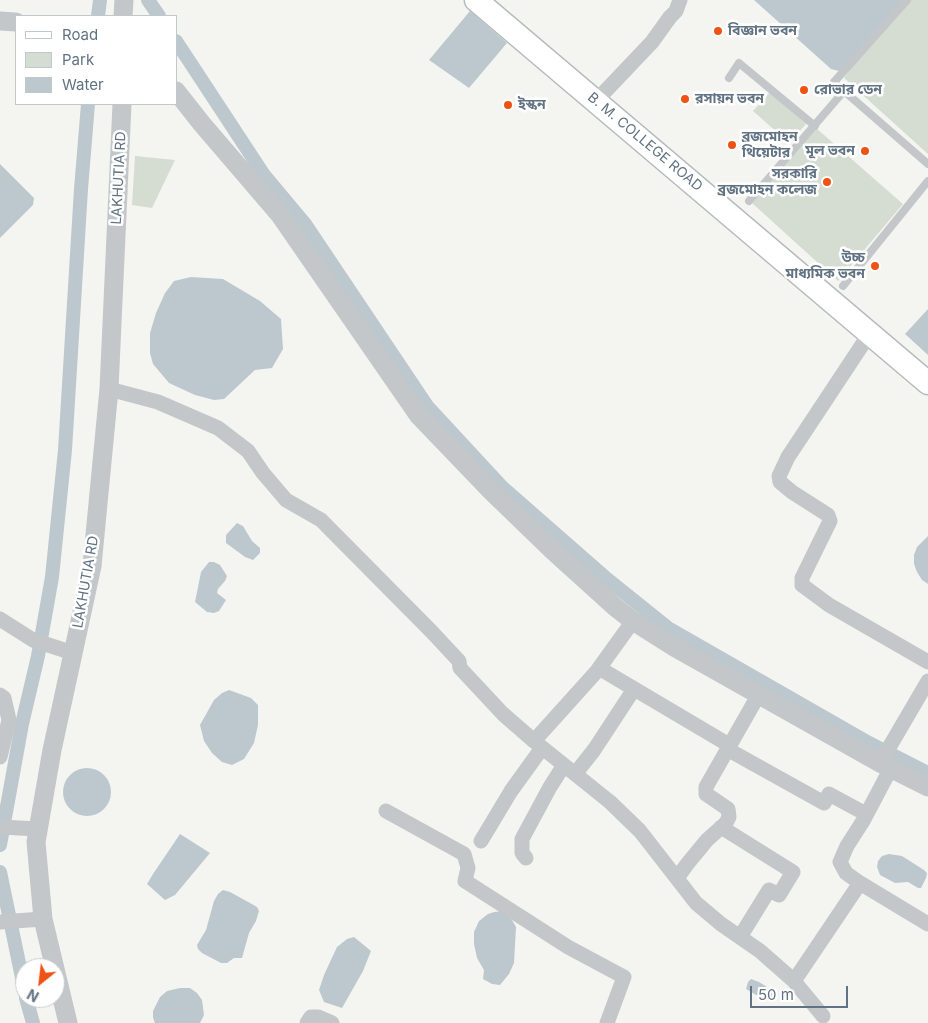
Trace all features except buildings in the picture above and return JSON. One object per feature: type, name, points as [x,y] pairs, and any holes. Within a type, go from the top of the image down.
[{"type":"main road","name":"B. M. COLLEGE ROAD","points":[[476,0],[928,382]]},
{"type":"street","points":[[596,101],[652,42],[676,11],[680,0]]},
{"type":"street","points":[[0,21],[15,22]]},
{"type":"street","points":[[178,94],[280,215],[419,416],[491,491],[552,550],[633,621],[759,694],[928,787]]},
{"type":"street","name":"LAKHUTIA RD","points":[[68,1023],[43,919],[36,842],[52,750],[92,566],[109,389],[122,105]]},
{"type":"street","points":[[870,333],[788,457],[779,476],[780,482],[828,515],[830,521],[802,578],[802,585],[829,605],[928,662]]},
{"type":"street","points":[[109,389],[158,402],[218,428],[248,451],[263,473],[286,500],[321,520],[431,631],[459,661],[460,668],[503,714],[538,745],[610,802],[640,830],[696,903],[707,913],[760,950],[794,981],[823,1016]]},
{"type":"street","points":[[0,619],[33,640],[73,653]]},
{"type":"street","points":[[480,841],[538,745],[599,668],[633,621]]},
{"type":"street","points":[[599,668],[824,803],[829,794],[866,814]]},
{"type":"street","points":[[928,681],[892,742],[886,765],[866,814],[839,860],[846,873],[928,924]]},
{"type":"street","points":[[526,858],[522,853],[522,839],[550,787],[594,750],[634,689]]},
{"type":"street","points":[[677,878],[729,817],[728,809],[706,794],[706,786],[759,694]]},
{"type":"street","points":[[0,695],[4,698],[8,720],[0,757]]},
{"type":"street","points":[[386,811],[464,854],[468,868],[465,881],[568,947],[624,977],[608,1023]]},
{"type":"street","points":[[0,827],[38,829]]},
{"type":"street","points":[[721,827],[793,872],[779,895],[769,890],[740,937]]},
{"type":"street","points":[[794,981],[860,883]]},
{"type":"street","points":[[0,922],[43,919]]},
{"type":"street","points":[[307,1023],[311,1017],[318,1017],[332,1023]]},
{"type":"lane","points":[[907,0],[834,82],[928,164]]},
{"type":"lane","points":[[729,78],[740,63],[815,126]]},
{"type":"lane","points":[[749,201],[844,91]]},
{"type":"lane","points":[[842,286],[928,181]]},
{"type":"green space","points":[[908,0],[928,0],[928,154],[844,78],[863,51]]},
{"type":"green space","points":[[770,92],[806,124],[789,143],[753,111]]},
{"type":"green space","points":[[816,128],[903,204],[838,281],[752,203]]},
{"type":"green space","points":[[135,156],[175,160],[152,208],[132,205]]},
{"type":"water","points":[[754,0],[903,0],[839,71],[831,69]]},
{"type":"water","points":[[470,11],[507,43],[469,88],[429,60]]},
{"type":"water","points":[[0,164],[34,198],[33,205],[0,238]]},
{"type":"water","points":[[191,277],[223,279],[260,301],[281,319],[283,349],[272,368],[255,370],[224,399],[214,400],[195,395],[169,383],[153,364],[150,353],[150,333],[165,293],[174,281]]},
{"type":"water","points":[[928,309],[928,355],[905,334]]},
{"type":"water","points":[[237,523],[243,526],[252,541],[260,548],[260,553],[253,560],[245,557],[226,543],[226,535]]},
{"type":"water","points":[[928,536],[928,584],[922,580],[917,572],[914,564],[914,555],[917,547]]},
{"type":"water","points":[[209,562],[220,565],[227,576],[217,593],[226,600],[219,611],[214,613],[207,612],[195,602],[201,572]]},
{"type":"water","points":[[229,690],[251,698],[258,705],[258,725],[254,743],[244,759],[232,765],[222,762],[212,753],[204,741],[200,725],[214,700]]},
{"type":"water","points":[[82,768],[92,768],[104,775],[111,787],[111,797],[104,809],[92,816],[82,816],[74,812],[67,805],[63,797],[63,787],[67,779],[74,772]]},
{"type":"water","points":[[180,834],[210,853],[175,895],[165,900],[147,884]]},
{"type":"water","points":[[889,854],[902,856],[927,873],[921,888],[908,882],[895,883],[880,875],[877,867],[878,861],[882,856]]},
{"type":"water","points":[[223,890],[257,907],[259,911],[249,933],[242,958],[234,958],[227,963],[221,963],[202,953],[197,945],[206,930],[214,901]]},
{"type":"water","points":[[503,911],[516,927],[514,963],[509,974],[500,985],[492,984],[483,979],[484,970],[477,958],[474,932],[479,921],[488,914]]},
{"type":"water","points":[[354,937],[371,951],[363,971],[342,1008],[324,1002],[319,990],[337,947],[347,939]]},
{"type":"water","points":[[751,979],[772,990],[771,998],[763,999],[746,989]]},
{"type":"water","points":[[190,988],[202,1000],[204,1015],[200,1023],[155,1023],[153,1011],[160,997],[167,991]]},
{"type":"waterway","points":[[98,15],[100,0]]},
{"type":"waterway","points":[[148,0],[158,15]]},
{"type":"waterway","points":[[178,44],[264,175],[305,224],[427,406],[502,487],[607,579],[668,628],[869,743],[928,773]]},
{"type":"waterway","points":[[0,845],[52,577],[65,450],[88,105]]},
{"type":"waterway","points":[[0,872],[18,958]]},
{"type":"waterway","points":[[29,1008],[33,1023]]},
{"type":"place","name":"বিজ্ঞান ভবন","points":[[718,31]]},
{"type":"place","name":"রোভার ডেন","points":[[804,90]]},
{"type":"place","name":"রসায়ন ভবন","points":[[685,99]]},
{"type":"place","name":"ইস্কন","points":[[508,105]]},
{"type":"place","name":"ব্রজমোহন থিয়েটার","points":[[732,145]]},
{"type":"place","name":"মূল ভবন","points":[[865,151]]},
{"type":"place","name":"সরকারি ব্রজমোহন কলেজ","points":[[827,182]]},
{"type":"place","name":"উচ্চ মাধ্যমিক ভবন","points":[[875,266]]}]
